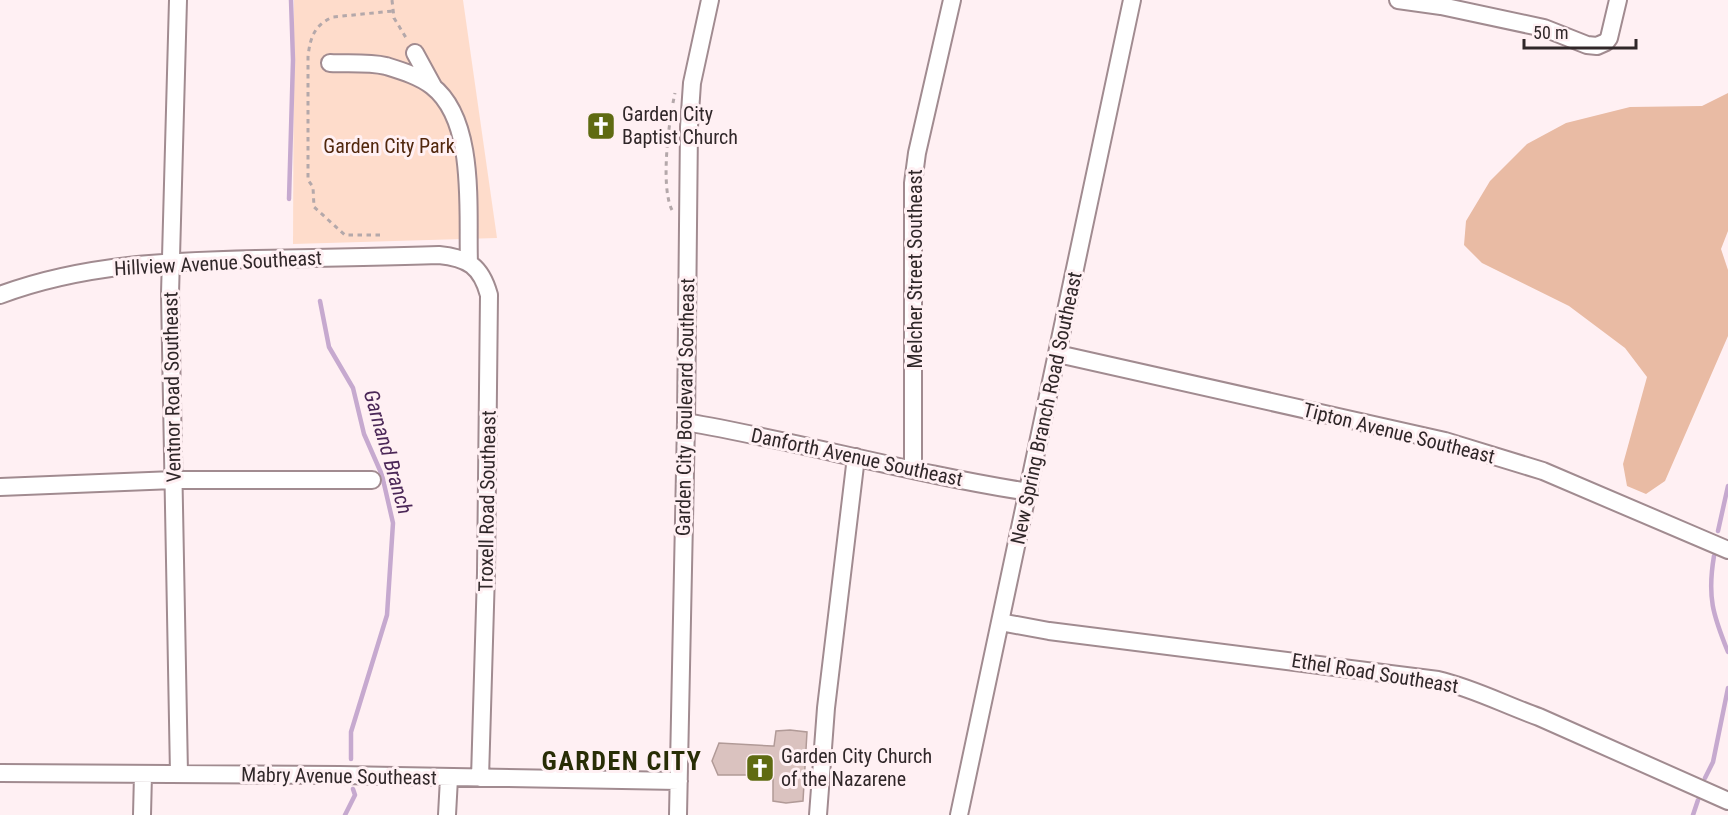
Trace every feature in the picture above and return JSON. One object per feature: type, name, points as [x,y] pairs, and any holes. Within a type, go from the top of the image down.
[{"type":"street","name":"Ventnor Road Southeast","points":[[178,0],[170,261],[179,774]]},
{"type":"street","name":"Garden City Boulevard Southeast","points":[[678,815],[686,422],[688,127],[692,83],[710,0]]},
{"type":"street","name":"Melcher Street Southeast","points":[[914,470],[913,183],[916,153],[952,0]]},
{"type":"street","name":"New Spring Branch Road Southeast","points":[[959,815],[1132,0]]},
{"type":"street","points":[[1398,0],[1441,6],[1544,28],[1587,45],[1597,46],[1609,38],[1618,0]]},
{"type":"street","points":[[415,53],[433,87],[446,102],[459,128],[466,159],[469,262]]},
{"type":"street","points":[[330,63],[383,66],[413,75],[433,87]]},
{"type":"street","name":"Hillview Avenue Southeast","points":[[0,295],[39,282],[85,271],[170,261],[439,255],[458,257],[469,262]]},
{"type":"street","name":"Troxell Road Southeast","points":[[469,262],[486,282],[489,295],[480,778]]},
{"type":"street","name":"Tipton Avenue Southeast","points":[[1058,354],[1445,441],[1543,471],[1728,550]]},
{"type":"street","name":"Danforth Avenue Southeast","points":[[686,422],[1029,492]]},
{"type":"street","points":[[818,815],[826,708],[856,457]]},
{"type":"street","points":[[0,487],[174,480],[372,480]]},
{"type":"street","name":"Ethel Road Southeast","points":[[1000,622],[1049,631],[1438,680],[1463,686],[1539,717],[1728,801]]},
{"type":"street","name":"Mabry Avenue Southeast","points":[[0,773],[679,781]]},
{"type":"street","points":[[142,774],[142,815]]},
{"type":"street","points":[[447,815],[449,778]]},
{"type":"path","points":[[392,0],[394,18],[415,53]]},
{"type":"path","points":[[380,235],[345,235],[314,207],[313,188],[308,180],[308,57],[310,40],[325,20],[333,17],[393,11]]},
{"type":"path","points":[[674,94],[668,123],[667,200],[677,218]]},
{"type":"green space","name":"Garden City Park","points":[[294,0],[463,0],[497,238],[293,244]]},
{"type":"shaded area","points":[[1728,93],[1728,231],[1721,249],[1728,270],[1728,336],[1665,481],[1646,494],[1627,486],[1623,464],[1647,377],[1625,348],[1569,306],[1482,263],[1464,245],[1466,221],[1490,181],[1527,144],[1566,123],[1630,107],[1702,106]]},
{"type":"building","name":"Garden City Church of the Nazarene","points":[[776,731],[807,732],[803,801],[786,803],[773,801],[773,775],[718,775],[712,761],[719,743],[774,746]]},
{"type":"waterway","name":"Garnand Branch","points":[[289,199],[293,60],[291,0]]},
{"type":"waterway","name":"Garnand Branch","points":[[320,301],[329,347],[353,388],[364,434],[382,475],[393,523],[387,615],[351,732],[351,759]]},
{"type":"waterway","points":[[1718,531],[1728,486]]},
{"type":"waterway","points":[[1714,556],[1711,595],[1718,627],[1728,652]]},
{"type":"waterway","points":[[1705,778],[1713,762],[1728,688]]},
{"type":"waterway","name":"Garnand Branch","points":[[345,815],[355,795],[353,789]]},
{"type":"waterway","points":[[1693,815],[1698,800]]},
{"type":"place","name":"Garden City Baptist Church","points":[[601,126]]},
{"type":"place","name":"Garden City Church of the Nazarene","points":[[760,768]]},
{"type":"district","name":"GARDEN CITY","points":[[622,761]]}]
